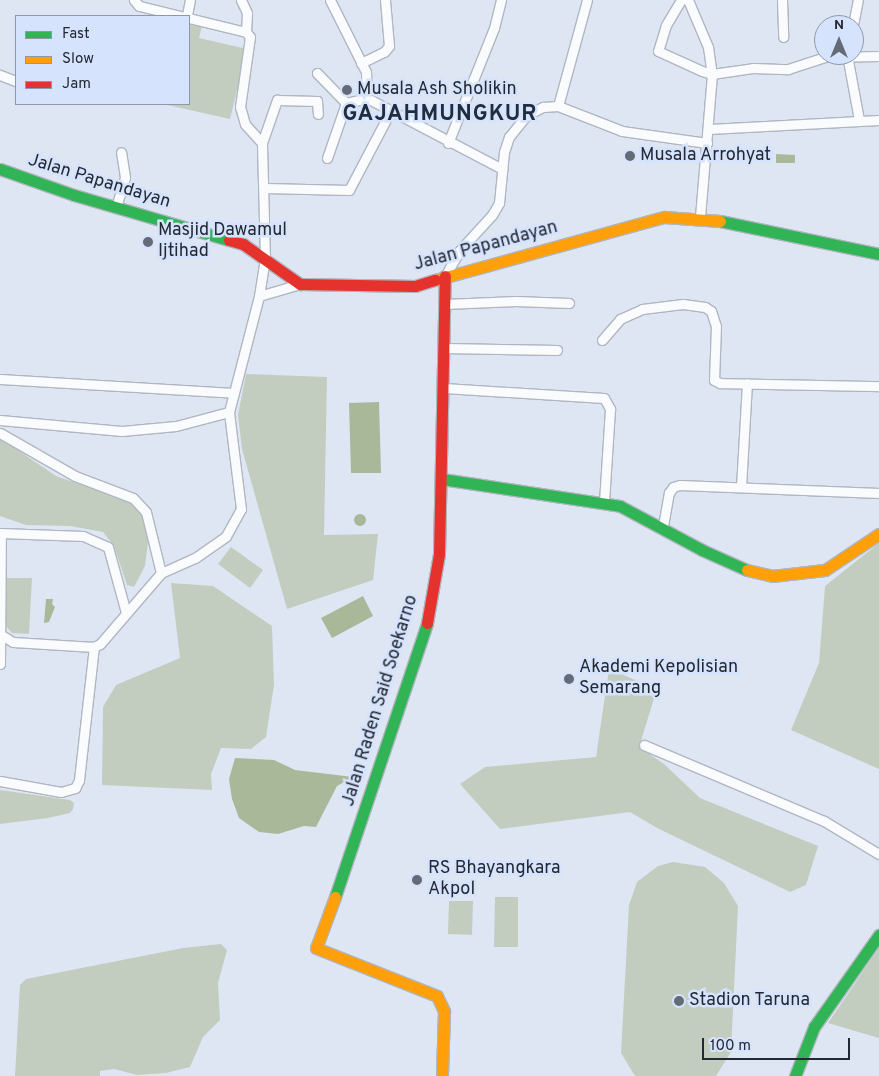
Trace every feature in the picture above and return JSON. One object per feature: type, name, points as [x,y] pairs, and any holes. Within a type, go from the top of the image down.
[{"type":"street","points":[[134,0],[139,6],[187,15],[190,0]]},
{"type":"street","points":[[240,0],[247,13],[246,32],[251,44],[240,107],[242,118],[262,142]]},
{"type":"street","points":[[330,0],[361,63],[368,82],[367,98]]},
{"type":"street","points":[[361,63],[384,52],[389,46],[384,0]]},
{"type":"street","points":[[448,143],[494,28],[501,0]]},
{"type":"street","points":[[558,106],[587,0]]},
{"type":"street","points":[[681,0],[666,26],[658,52],[686,66],[712,74],[753,68],[788,69],[814,59]]},
{"type":"street","points":[[688,0],[708,47],[712,74],[709,129],[700,217]]},
{"type":"street","points":[[782,0],[784,37]]},
{"type":"street","points":[[855,15],[858,0]]},
{"type":"street","points":[[190,16],[246,32]]},
{"type":"street","points":[[864,56],[879,56]]},
{"type":"street","points":[[849,65],[860,120]]},
{"type":"street","points":[[317,73],[346,103]]},
{"type":"street","points":[[0,74],[15,81]]},
{"type":"street","points":[[346,103],[367,98],[448,143],[502,169]]},
{"type":"street","points":[[0,634],[13,642],[94,647],[107,639],[126,613],[161,573],[195,558],[226,536],[236,522],[242,504],[229,412],[259,296],[264,259],[265,188],[262,142],[277,100],[317,101],[318,114]]},
{"type":"street","points":[[327,158],[346,103]]},
{"type":"street","points":[[445,276],[460,250],[492,215],[499,203],[502,169],[507,144],[516,127],[526,115],[542,108],[558,106],[622,131],[707,143]]},
{"type":"street","points":[[265,188],[349,190],[390,112]]},
{"type":"street","points":[[709,129],[879,120]]},
{"type":"street","points":[[116,207],[125,177],[121,152]]},
{"type":"street","name":"Jalan Papandayan","points":[[0,169],[116,207],[243,244],[300,284],[416,286],[445,276],[664,217],[700,217],[879,254]]},
{"type":"street","name":"Jalan Raden Said Soekarno","points":[[442,1076],[444,1012],[437,996],[316,948],[361,826],[428,620],[438,564],[442,478],[445,276]]},
{"type":"street","points":[[259,296],[300,284]]},
{"type":"street","points":[[445,304],[516,301],[569,303]]},
{"type":"street","points":[[602,340],[620,319],[642,309],[683,304],[705,307],[710,311],[716,326],[714,380],[748,383],[879,386]]},
{"type":"street","points":[[444,348],[557,350]]},
{"type":"street","points":[[0,378],[234,393]]},
{"type":"street","points":[[741,487],[748,383]]},
{"type":"street","points":[[444,388],[604,398],[610,409],[604,502]]},
{"type":"street","points":[[0,420],[122,431],[176,426],[229,412]]},
{"type":"street","points":[[0,432],[75,476],[133,498],[146,512],[161,573]]},
{"type":"street","points":[[442,478],[620,506],[663,526],[702,550],[741,568],[772,576],[826,570],[846,559],[879,534]]},
{"type":"street","points":[[663,526],[673,487],[741,487],[879,493]]},
{"type":"street","points":[[0,664],[1,533],[83,536],[96,539],[108,547],[126,613]]},
{"type":"street","points":[[0,648],[13,642]]},
{"type":"street","points":[[0,781],[61,792],[74,788],[79,780],[94,647]]},
{"type":"street","points":[[644,745],[824,821],[879,854]]},
{"type":"street","points":[[795,1076],[814,1027],[879,935]]},
{"type":"shaded area","points":[[190,24],[202,26],[199,38],[247,49],[230,119],[167,105],[190,105]]},
{"type":"shaded area","points":[[776,154],[795,155],[795,163],[776,163]]},
{"type":"shaded area","points":[[246,374],[327,377],[324,535],[378,534],[373,580],[287,609],[242,449],[238,415]]},
{"type":"shaded area","points":[[379,402],[381,473],[351,473],[349,403]]},
{"type":"shaded area","points":[[0,438],[56,476],[135,505],[143,514],[148,542],[145,566],[134,587],[127,585],[114,546],[103,532],[70,526],[26,525],[0,516]]},
{"type":"shaded area","points":[[358,514],[362,514],[366,520],[362,526],[358,526],[354,522],[354,518]]},
{"type":"shaded area","points":[[879,543],[879,769],[791,730],[819,663],[825,586]]},
{"type":"shaded area","points":[[231,547],[263,570],[250,588],[218,564]]},
{"type":"shaded area","points":[[7,578],[32,578],[29,634],[12,633],[5,625]]},
{"type":"shaded area","points":[[171,583],[213,586],[272,626],[274,685],[266,737],[251,749],[221,748],[211,774],[212,790],[102,785],[103,707],[116,685],[180,658]]},
{"type":"shaded area","points":[[363,596],[373,616],[332,638],[321,618]]},
{"type":"shaded area","points":[[46,599],[53,599],[52,604],[55,607],[49,622],[44,623]]},
{"type":"shaded area","points":[[609,669],[657,689],[639,747],[664,764],[700,798],[818,846],[806,885],[790,892],[657,828],[630,812],[500,829],[460,784],[485,767],[596,757]]},
{"type":"shaded area","points":[[235,758],[274,760],[295,770],[353,777],[337,786],[316,827],[304,826],[278,834],[259,832],[239,818],[232,799],[229,779]]},
{"type":"shaded area","points":[[0,790],[70,800],[74,803],[73,809],[70,813],[48,818],[0,824]]},
{"type":"shaded area","name":"Stadion Taruna","points":[[673,862],[705,867],[724,883],[738,906],[731,1052],[716,1076],[635,1076],[621,1053],[629,905],[637,882],[658,866]]},
{"type":"shaded area","points":[[495,897],[518,897],[518,947],[494,947]]},
{"type":"shaded area","points":[[449,901],[473,901],[472,935],[448,934]]},
{"type":"shaded area","points":[[221,944],[227,950],[218,983],[220,1020],[203,1037],[190,1067],[166,1073],[137,1075],[114,1069],[100,1071],[100,1076],[15,1076],[20,985],[26,979],[183,948]]},
{"type":"shaded area","points":[[879,948],[879,1038],[828,1023]]},
{"type":"traffic: fast","points":[[0,169],[74,195],[229,240]]},
{"type":"traffic: fast","points":[[720,221],[879,254]]},
{"type":"traffic: fast","points":[[442,479],[620,506],[702,550],[747,570]]},
{"type":"traffic: fast","points":[[335,897],[427,623]]},
{"type":"traffic: fast","points":[[795,1076],[814,1027],[879,935]]},
{"type":"traffic: slow","points":[[435,280],[664,217],[720,221]]},
{"type":"traffic: slow","points":[[747,570],[772,576],[825,570],[879,534]]},
{"type":"traffic: slow","points":[[335,897],[316,948],[437,996],[444,1011],[442,1076]]},
{"type":"traffic: jam","points":[[229,240],[243,244],[300,284],[415,286],[435,280]]},
{"type":"traffic: jam","points":[[427,623],[439,554],[445,276]]},
{"type":"place","name":"Musala Ash Sholikin","points":[[347,90]]},
{"type":"place","name":"Musala Arrohyat","points":[[630,156]]},
{"type":"place","name":"Masjid Dawamul Ijtihad","points":[[148,242]]},
{"type":"place","name":"Akademi Kepolisian Semarang","points":[[569,679]]},
{"type":"place","name":"RS Bhayangkara Akpol","points":[[417,880]]},
{"type":"place","name":"Stadion Taruna","points":[[679,1001]]},
{"type":"district","name":"GAJAHMUNGKUR","points":[[440,115]]}]
